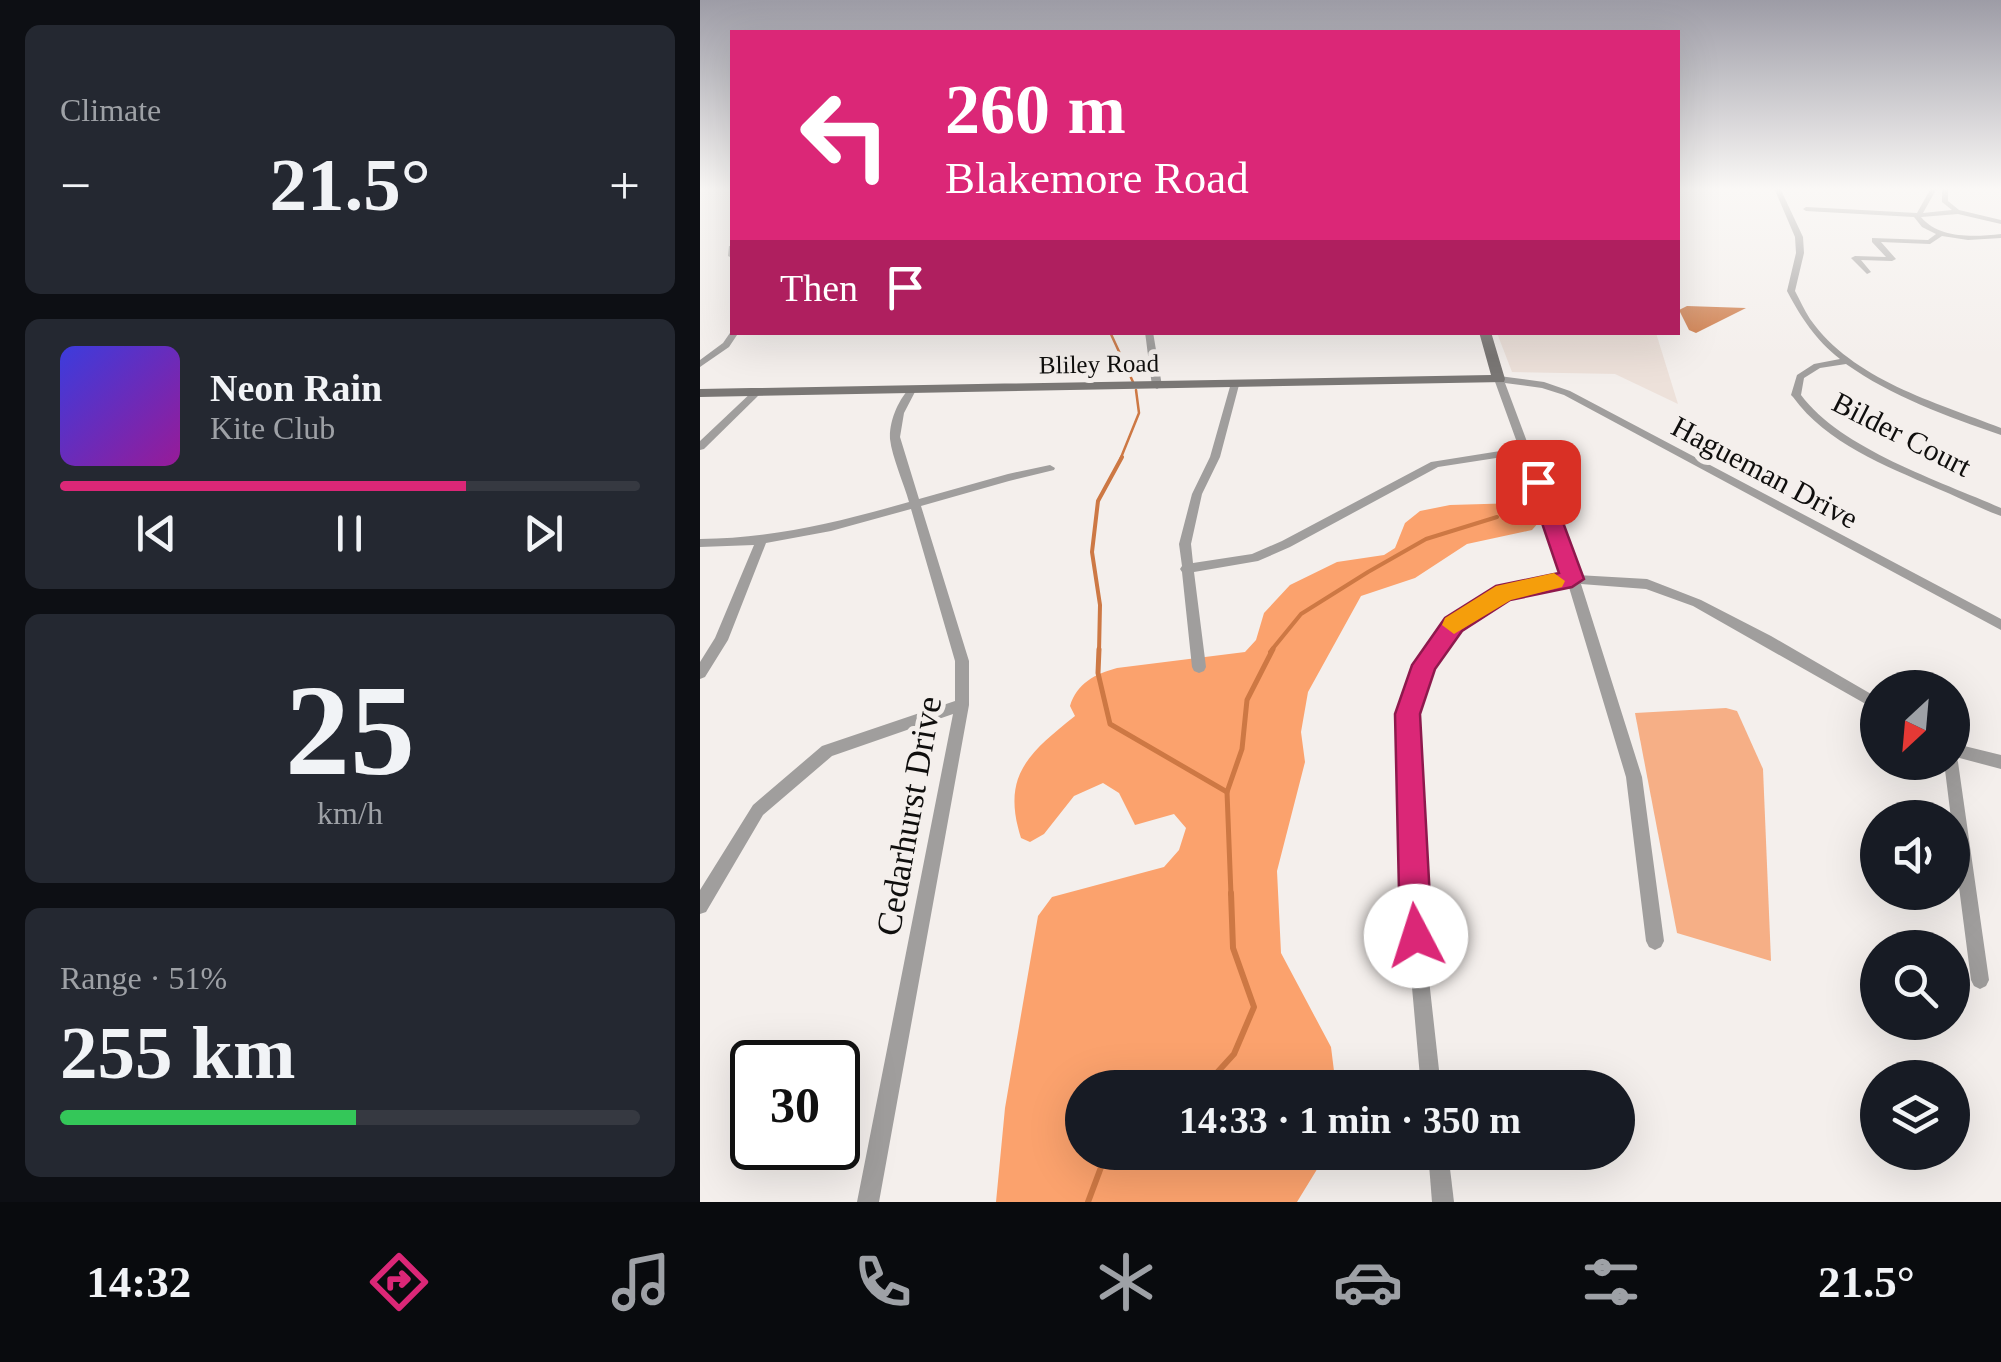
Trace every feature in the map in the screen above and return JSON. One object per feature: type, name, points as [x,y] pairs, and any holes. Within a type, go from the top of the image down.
[{"type":"street","points":[[1799,244],[1791,284],[1793,296],[1816,332],[1845,361],[1879,381],[2001,432]]},
{"type":"street","points":[[1867,272],[1855,258],[1892,259],[1879,244]]},
{"type":"street","points":[[700,364],[726,345],[732,335]]},
{"type":"street","points":[[1149,335],[1157,386]]},
{"type":"street","points":[[1486,335],[1572,579],[1634,778],[1655,942]]},
{"type":"street","name":"Bilder Court","points":[[1845,361],[1817,366],[1800,376],[1796,395],[1812,418],[1840,437],[2001,512]]},
{"type":"street","name":"Bliley Road","points":[[700,393],[1499,379]]},
{"type":"street","name":"Hagueman Drive","points":[[1499,379],[1544,385],[1568,393],[2001,626]]},
{"type":"street","points":[[1199,666],[1186,544],[1197,494],[1215,457],[1234,385]]},
{"type":"street","name":"Cedarhurst Drive","points":[[868,1202],[962,705],[962,661],[894,437],[899,412],[911,390]]},
{"type":"street","points":[[700,447],[758,392]]},
{"type":"street","points":[[1186,569],[1254,558],[1435,464],[1526,450]]},
{"type":"street","points":[[700,543],[761,541],[913,506],[998,478],[1050,468]]},
{"type":"street","points":[[700,673],[721,640],[761,541]]},
{"type":"street","points":[[1430,1070],[1412,898],[1408,714],[1424,665],[1454,624],[1504,592],[1572,579],[1646,584],[1697,604],[1860,695]]},
{"type":"street","points":[[700,906],[758,810],[827,751],[962,705]]},
{"type":"street","points":[[1970,753],[2001,762]]},
{"type":"street","points":[[1953,780],[1980,980]]},
{"type":"street","points":[[1440,1170],[1443,1202]]},
{"type":"shaded area","points":[[1687,306],[1746,308],[1696,333],[1689,330],[1680,310]]},
{"type":"shaded area","points":[[1498,335],[1657,335],[1678,404],[1615,374],[1512,372]]},
{"type":"shaded area","points":[[1519,503],[1534,506],[1539,522],[1532,530],[1467,544],[1415,578],[1361,596],[1308,692],[1301,732],[1305,762],[1277,871],[1281,953],[1331,1047],[1334,1070],[1065,1070],[1065,1170],[1317,1170],[1297,1202],[996,1202],[1005,1108],[1038,916],[1052,897],[1164,867],[1179,850],[1186,828],[1174,814],[1135,825],[1119,793],[1103,783],[1074,796],[1044,834],[1030,842],[1021,838],[1016,816],[1017,781],[1023,767],[1044,742],[1075,716],[1070,706],[1077,691],[1094,677],[1117,668],[1245,652],[1256,640],[1264,613],[1290,585],[1337,562],[1384,555],[1395,548],[1405,523],[1420,511],[1450,505]]},
{"type":"shaded area","points":[[1726,708],[1737,711],[1763,769],[1771,961],[1677,933],[1635,713]]},
{"type":"waterway","points":[[1111,335],[1133,382]]},
{"type":"waterway","points":[[1120,460],[1139,413],[1136,390]]},
{"type":"waterway","points":[[1099,652],[1100,605],[1092,552],[1098,501],[1122,457]]},
{"type":"waterway","points":[[1270,652],[1301,614],[1368,572],[1426,539],[1497,517]]},
{"type":"waterway","points":[[1099,649],[1098,673],[1110,724],[1227,792]]},
{"type":"waterway","points":[[1227,792],[1242,749],[1247,700],[1273,649]]},
{"type":"waterway","points":[[1227,792],[1231,895]]},
{"type":"waterway","points":[[1219,1070],[1234,1054],[1254,1007],[1233,948],[1231,893]]},
{"type":"waterway","points":[[1088,1202],[1100,1170]]},
{"type":"slow traffic","points":[[1454,625],[1504,592],[1554,581]]},
{"type":"route","points":[[1416,936],[1408,714],[1424,665],[1454,624],[1504,592],[1572,579],[1538,482]]}]
